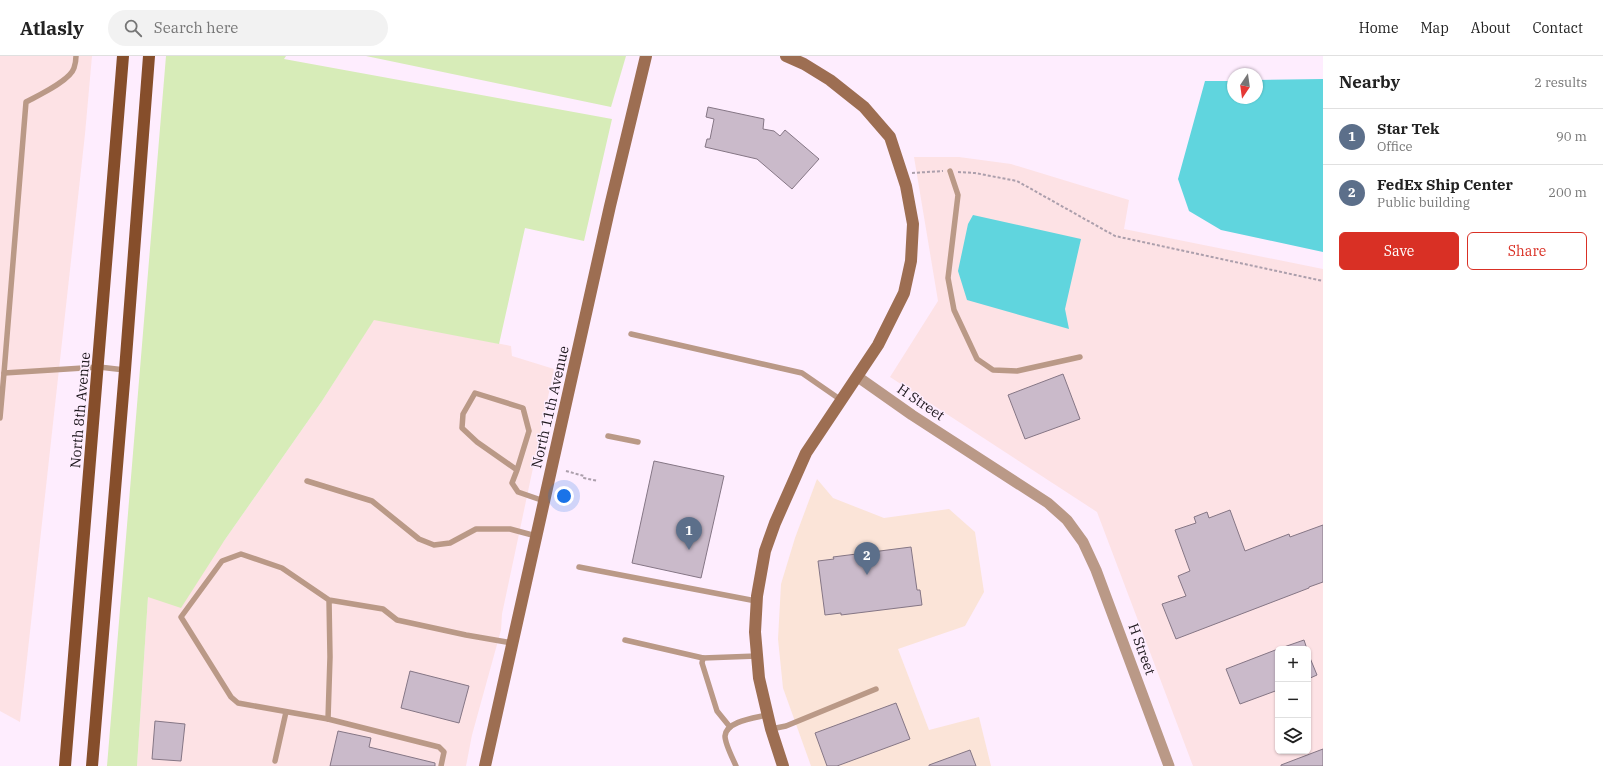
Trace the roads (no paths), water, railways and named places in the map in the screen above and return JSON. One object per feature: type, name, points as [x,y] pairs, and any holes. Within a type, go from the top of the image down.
[{"type":"main road","name":"North 8th Avenue","points":[[65,766],[124,56]]},
{"type":"main road","points":[[92,766],[125,370],[149,56]]},
{"type":"street","name":"North 11th Avenue","points":[[485,766],[610,206],[646,56]]},
{"type":"street","points":[[782,766],[771,729],[759,678],[757,656],[755,632],[756,601],[764,558],[775,523],[806,453],[878,346],[904,293],[911,261],[913,224],[902,173],[890,137],[864,107],[830,80],[804,64],[786,56]]},
{"type":"street","name":"H Street","points":[[858,377],[912,415],[1048,503],[1067,520],[1083,542],[1096,570],[1169,766]]},
{"type":"lane","points":[[0,418],[26,102],[50,89],[74,70],[76,56]]},
{"type":"lane","points":[[950,171],[958,195],[948,278],[954,310],[977,359],[993,370],[1018,371],[1080,357]]},
{"type":"lane","points":[[632,334],[802,373],[841,400]]},
{"type":"lane","points":[[4,373],[99,367],[125,370]]},
{"type":"lane","points":[[517,470],[477,442],[462,428],[463,414],[475,393],[523,408],[529,431],[517,470],[512,483],[518,492],[544,501]]},
{"type":"lane","points":[[608,436],[638,442]]},
{"type":"lane","points":[[307,481],[372,501],[419,539],[434,545],[450,543],[476,529],[510,529],[536,536]]},
{"type":"lane","points":[[441,766],[444,752],[439,747],[328,719],[238,703],[232,697],[181,617],[222,561],[241,554],[282,568],[329,600],[383,609],[397,620],[512,643]]},
{"type":"lane","points":[[579,567],[756,601]]},
{"type":"lane","points":[[328,719],[330,658],[329,600]]},
{"type":"lane","points":[[625,640],[703,658],[757,656]]},
{"type":"lane","points":[[703,658],[702,663],[717,711],[730,727]]},
{"type":"lane","points":[[771,729],[786,726],[876,689]]},
{"type":"lane","points":[[275,761],[286,712]]},
{"type":"lane","points":[[736,766],[725,736],[730,727],[735,723],[768,715]]},
{"type":"water","points":[[1323,79],[1323,252],[1221,230],[1189,211],[1178,179],[1205,81],[1227,81],[1227,104],[1263,104],[1263,80]]},
{"type":"water","points":[[973,215],[1081,239],[1065,309],[1069,329],[967,300],[958,271],[968,224]]},
{"type":"place","name":"Star Tek","points":[[689,550]]},
{"type":"place","name":"FedEx Ship Center","points":[[867,575]]}]
